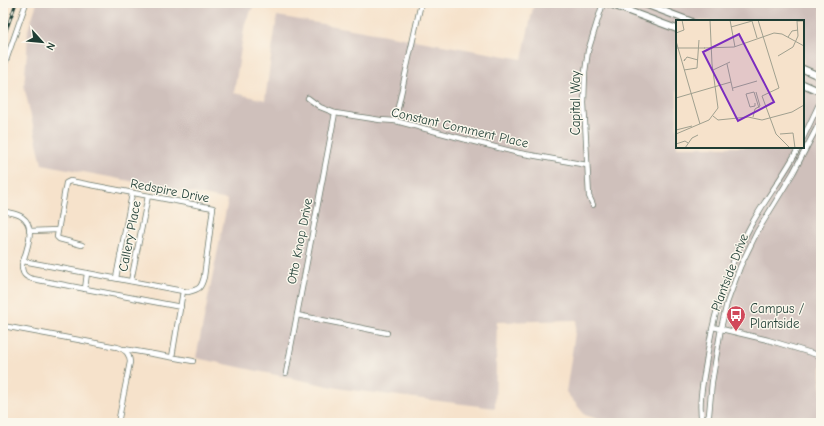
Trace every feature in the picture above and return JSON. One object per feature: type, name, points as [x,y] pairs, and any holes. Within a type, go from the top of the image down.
[{"type":"main road","points":[[607,3],[676,29]]},
{"type":"main road","points":[[642,3],[687,20]]},
{"type":"main road","points":[[804,69],[821,77]]},
{"type":"main road","points":[[804,84],[821,92]]},
{"type":"street","points":[[3,69],[26,3]]},
{"type":"street","points":[[395,121],[422,3]]},
{"type":"street","name":"Capital Way","points":[[593,205],[589,196],[587,165],[584,103],[585,72],[587,54],[603,3]]},
{"type":"street","name":"Constant Comment Place","points":[[308,98],[320,107],[335,113],[395,121],[519,153],[587,165]]},
{"type":"street","points":[[804,136],[821,100]]},
{"type":"street","name":"Otto Knop Drive","points":[[286,373],[335,113]]},
{"type":"street","name":"Plantside Drive","points":[[705,423],[709,415],[712,382],[721,328],[727,304],[740,267],[756,232],[801,160],[821,120]]},
{"type":"street","name":"Plantside Drive","points":[[702,423],[700,414],[704,379],[713,327],[728,274],[751,225],[798,148]]},
{"type":"street","name":"Redspire Drive","points":[[23,261],[188,292],[198,290],[202,285],[204,277],[213,208],[132,194],[70,181],[66,184],[58,230]]},
{"type":"street","points":[[771,192],[778,197]]},
{"type":"street","points":[[116,278],[132,194]]},
{"type":"street","name":"Callery Place","points":[[131,281],[148,196]]},
{"type":"street","points":[[3,212],[22,217],[30,231],[22,269],[23,274],[28,278],[181,307]]},
{"type":"street","points":[[30,231],[58,230],[58,239],[82,245]]},
{"type":"street","points":[[85,289],[87,273]]},
{"type":"street","points":[[172,357],[183,291]]},
{"type":"street","points":[[297,315],[387,333]]},
{"type":"street","points":[[3,326],[193,361]]},
{"type":"street","points":[[713,327],[768,340],[821,356]]},
{"type":"street","points":[[118,423],[130,362],[130,357],[126,351],[120,348]]},
{"type":"shaded area","points":[[37,3],[255,3],[245,23],[234,93],[265,100],[277,16],[522,59],[534,3],[821,3],[821,423],[610,423],[585,415],[566,392],[577,320],[497,322],[495,408],[343,389],[196,358],[228,200],[42,164],[24,86],[28,30]]},
{"type":"railway","points":[[3,39],[16,3]]},
{"type":"place","name":"Campus / Plantside","points":[[736,332]]}]
